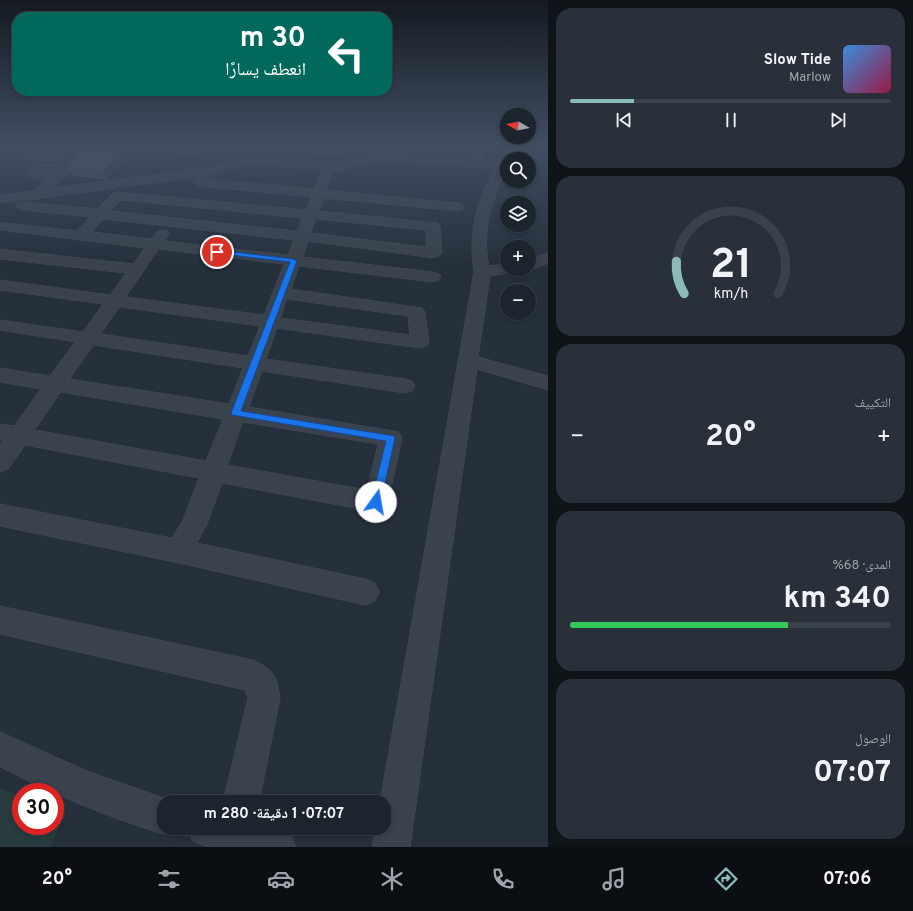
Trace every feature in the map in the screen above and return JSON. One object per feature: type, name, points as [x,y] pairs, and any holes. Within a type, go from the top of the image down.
[{"type":"street","points":[[0,226],[50,184]]},
{"type":"street","points":[[0,199],[139,184]]},
{"type":"street","points":[[0,463],[10,434],[57,384],[197,184]]},
{"type":"street","points":[[247,184],[319,194],[457,207]]},
{"type":"street","points":[[179,551],[194,524],[323,184]]},
{"type":"street","points":[[391,847],[482,272],[479,261],[479,244],[482,224],[492,184]]},
{"type":"street","points":[[23,206],[100,214],[171,222],[303,235],[434,253],[433,226],[185,201],[118,196],[100,214],[80,236]]},
{"type":"street","points":[[0,226],[433,277]]},
{"type":"street","points":[[0,254],[138,269]]},
{"type":"street","points":[[536,262],[548,258]]},
{"type":"street","points":[[482,272],[500,270]]},
{"type":"street","points":[[0,285],[420,342],[416,312],[281,293]]},
{"type":"street","points":[[0,325],[405,386]]},
{"type":"street","points":[[468,360],[548,383]]},
{"type":"street","points":[[0,375],[391,438],[376,502],[10,434]]},
{"type":"street","points":[[0,515],[179,551],[365,592]]},
{"type":"street","points":[[0,620],[253,676],[262,684],[264,698],[237,795]]},
{"type":"street","points":[[0,749],[30,764],[135,808],[157,814]]},
{"type":"street","points":[[253,835],[277,847]]},
{"type":"green space","points":[[0,788],[12,793],[12,835],[56,835],[50,847],[0,847]]},
{"type":"route","points":[[217,252],[293,261],[235,413],[391,438],[376,502]]}]
